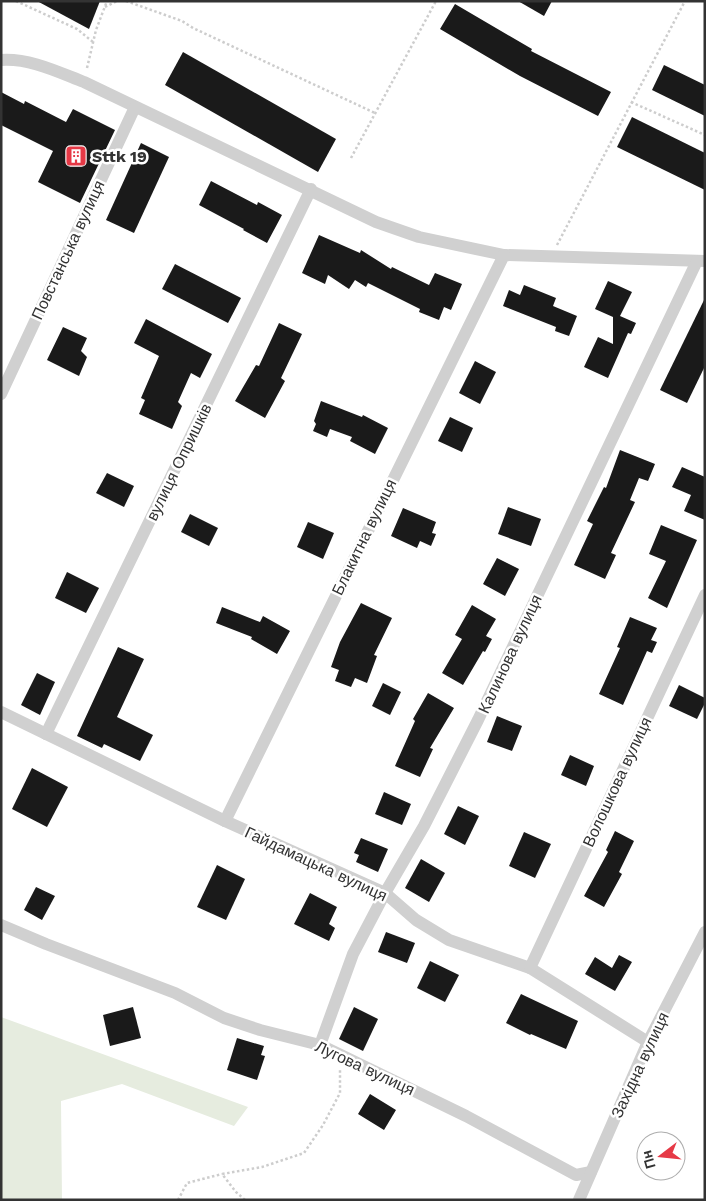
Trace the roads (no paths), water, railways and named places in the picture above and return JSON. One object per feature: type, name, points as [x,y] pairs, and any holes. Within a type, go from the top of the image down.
[{"type":"street","points":[[1,60],[13,59],[40,65],[84,82],[311,189],[376,222],[419,237],[504,255],[701,261]]},
{"type":"street","name":"Повстанська вулиця","points":[[1,394],[135,107]]},
{"type":"street","name":"вулиця Опришків","points":[[46,734],[311,189]]},
{"type":"street","name":"Блакитна вулиця","points":[[225,821],[504,255]]},
{"type":"street","name":"Калинова вулиця","points":[[320,1045],[353,954],[385,893],[424,826],[478,720],[701,261]]},
{"type":"street","name":"Волошкова вулиця","points":[[530,968],[705,595]]},
{"type":"street","name":"Гайдамацька вулиця","points":[[1,712],[225,821],[385,893],[416,920],[449,940],[530,968],[648,1042]]},
{"type":"street","name":"Лугова вулиця","points":[[1,925],[175,993],[224,1018],[260,1030],[320,1045],[466,1116],[576,1175],[591,1172]]},
{"type":"street","name":"Західна вулиця","points":[[579,1200],[648,1042],[705,932]]},
{"type":"place","name":"Sttk 19","points":[[76,156]]}]
